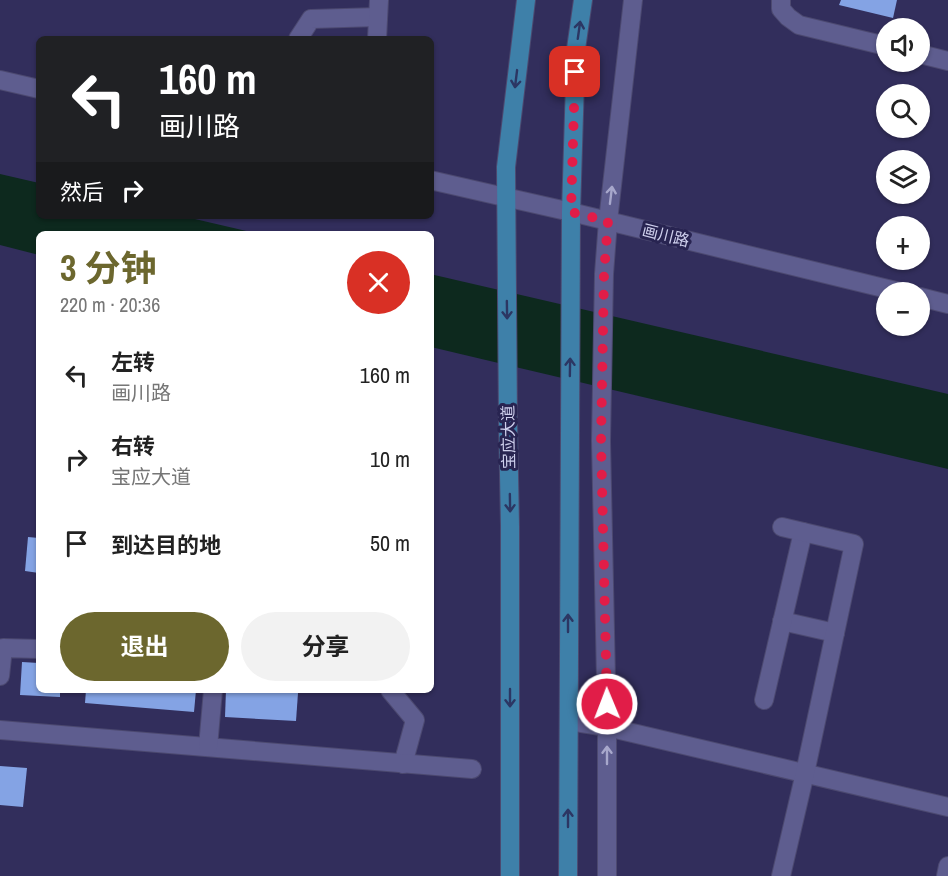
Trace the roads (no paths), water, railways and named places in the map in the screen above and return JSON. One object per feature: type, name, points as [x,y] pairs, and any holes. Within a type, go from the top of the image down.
[{"type":"main road","name":"宝应大道","points":[[510,876],[510,526],[506,167],[526,0]]},
{"type":"main road","points":[[568,876],[571,212],[576,49],[583,0]]},
{"type":"street","points":[[607,876],[607,727],[601,441],[604,274],[633,0]]},
{"type":"street","points":[[782,0],[781,9],[788,18],[799,25],[876,44]]},
{"type":"street","points":[[300,36],[311,19],[378,8],[377,36]]},
{"type":"street","points":[[930,56],[948,61]]},
{"type":"street","points":[[0,80],[36,88]]},
{"type":"street","name":"画川路","points":[[434,181],[876,286]]},
{"type":"street","points":[[930,300],[948,304]]},
{"type":"street","points":[[781,876],[854,544],[782,527]]},
{"type":"street","points":[[764,700],[803,532]]},
{"type":"street","points":[[782,621],[835,633]]},
{"type":"street","points":[[0,676],[3,648],[36,649]]},
{"type":"street","points":[[208,747],[213,693]]},
{"type":"street","points":[[392,693],[415,720],[403,764]]},
{"type":"street","points":[[568,721],[607,727],[948,807]]},
{"type":"street","points":[[0,730],[472,770]]},
{"type":"street","points":[[946,876],[948,866]]}]
